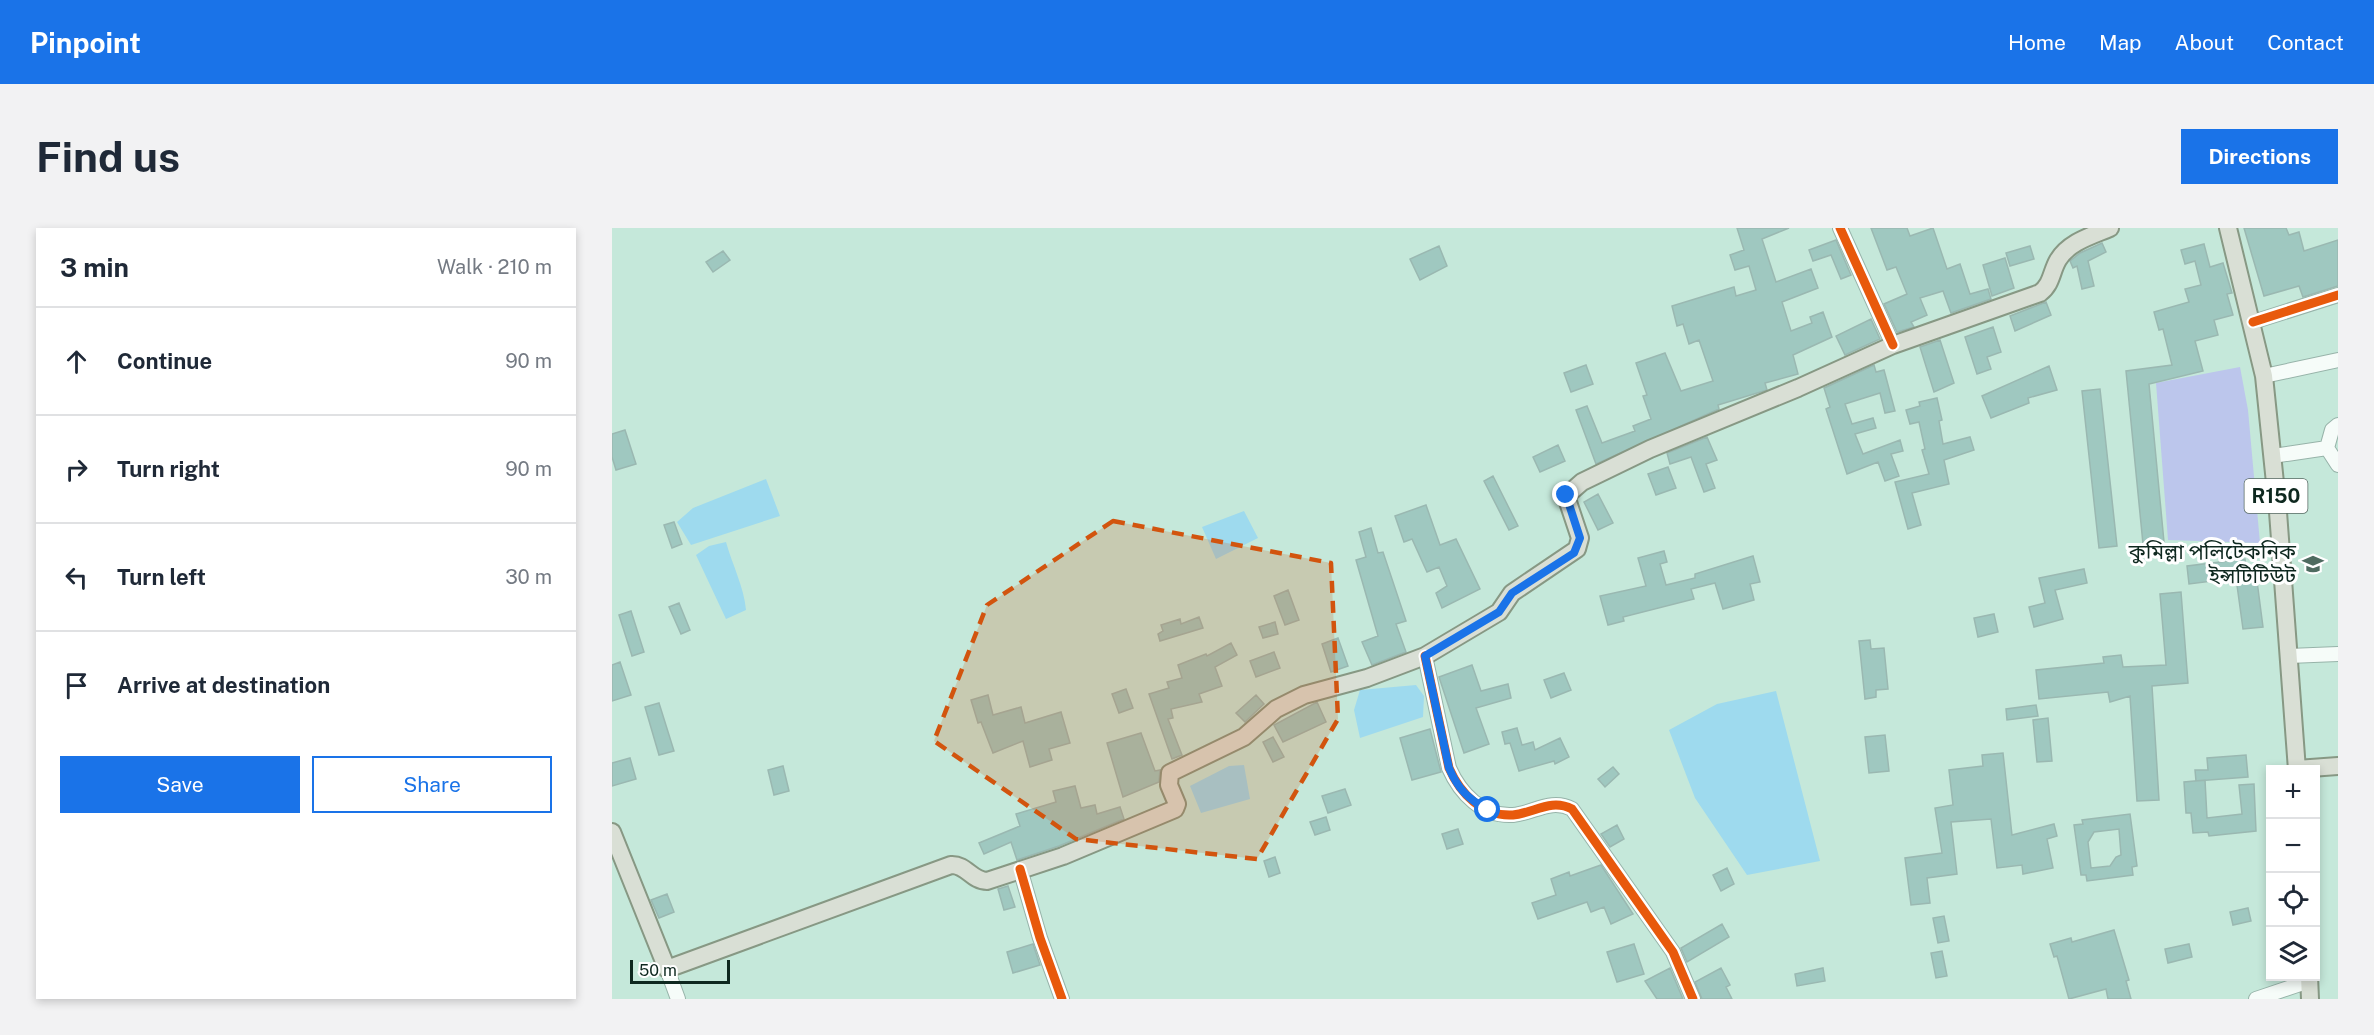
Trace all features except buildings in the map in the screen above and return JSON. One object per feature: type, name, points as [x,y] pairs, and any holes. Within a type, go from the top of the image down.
[{"type":"main road","points":[[612,832],[667,969],[951,865],[961,866],[979,881],[995,879],[1063,856],[1175,809],[1178,804],[1169,785],[1170,773],[1244,737],[1276,709],[1304,695],[1367,678],[1425,656],[1499,612],[1512,593],[1574,553],[1580,543],[1566,503],[1566,495],[1572,488],[1650,449],[1798,388],[1893,345],[2040,293],[2049,284],[2057,261],[2073,244],[2110,228]]},
{"type":"main road","name":"R150","points":[[2228,228],[2253,322],[2264,375],[2273,456],[2297,765]]},
{"type":"main road","points":[[2320,767],[2338,766]]},
{"type":"main road","points":[[2309,981],[2310,999]]},
{"type":"street","points":[[1840,228],[1893,345]]},
{"type":"street","points":[[2253,322],[2338,295]]},
{"type":"street","points":[[2264,375],[2338,360]]},
{"type":"street","points":[[2338,425],[2332,430],[2327,448],[2338,465]]},
{"type":"street","points":[[2273,456],[2327,448]]},
{"type":"street","points":[[2289,656],[2338,654]]},
{"type":"street","points":[[1425,656],[1449,768],[1456,784],[1468,798],[1488,810],[1501,813],[1512,815],[1554,804],[1572,809],[1673,951],[1693,999]]},
{"type":"street","points":[[1020,870],[1040,938],[1062,999]]},
{"type":"street","points":[[667,969],[678,999]]},
{"type":"street","points":[[2256,999],[2304,981]]},
{"type":"highlighted area","points":[[1113,521],[1331,563],[1338,719],[1257,859],[1076,839],[934,741],[987,605]]},
{"type":"shaded area","points":[[2240,367],[2248,410],[2260,543],[2168,540],[2156,383]]},
{"type":"shaded area","points":[[766,479],[780,516],[691,545],[677,522],[693,508]]},
{"type":"shaded area","points":[[1244,511],[1258,538],[1216,559],[1202,527]]},
{"type":"shaded area","points":[[726,542],[746,610],[726,619],[696,555],[709,546]]},
{"type":"shaded area","points":[[1416,685],[1424,696],[1423,717],[1360,738],[1354,710],[1360,690]]},
{"type":"shaded area","points":[[1776,691],[1820,861],[1747,875],[1695,798],[1669,730],[1717,704]]},
{"type":"shaded area","points":[[1244,765],[1250,799],[1201,813],[1190,786],[1229,766]]},
{"type":"cycle path","points":[[1840,228],[1893,345]]},
{"type":"cycle path","points":[[2253,322],[2338,295]]},
{"type":"cycle path","points":[[1425,656],[1449,768],[1459,786],[1482,808],[1502,815],[1521,814],[1557,805],[1572,809],[1673,952],[1693,999]]},
{"type":"cycle path","points":[[1020,869],[1040,938],[1062,999]]},
{"type":"place","name":"কুমিল্লা পলিটেকনিক ইন্সটিটিউট","points":[[2313,564]]},
{"type":"route","points":[[1488,810],[1468,798],[1456,784],[1449,768],[1425,656],[1499,612],[1512,593],[1574,553],[1580,543],[1580,538],[1566,503],[1566,495]]}]
